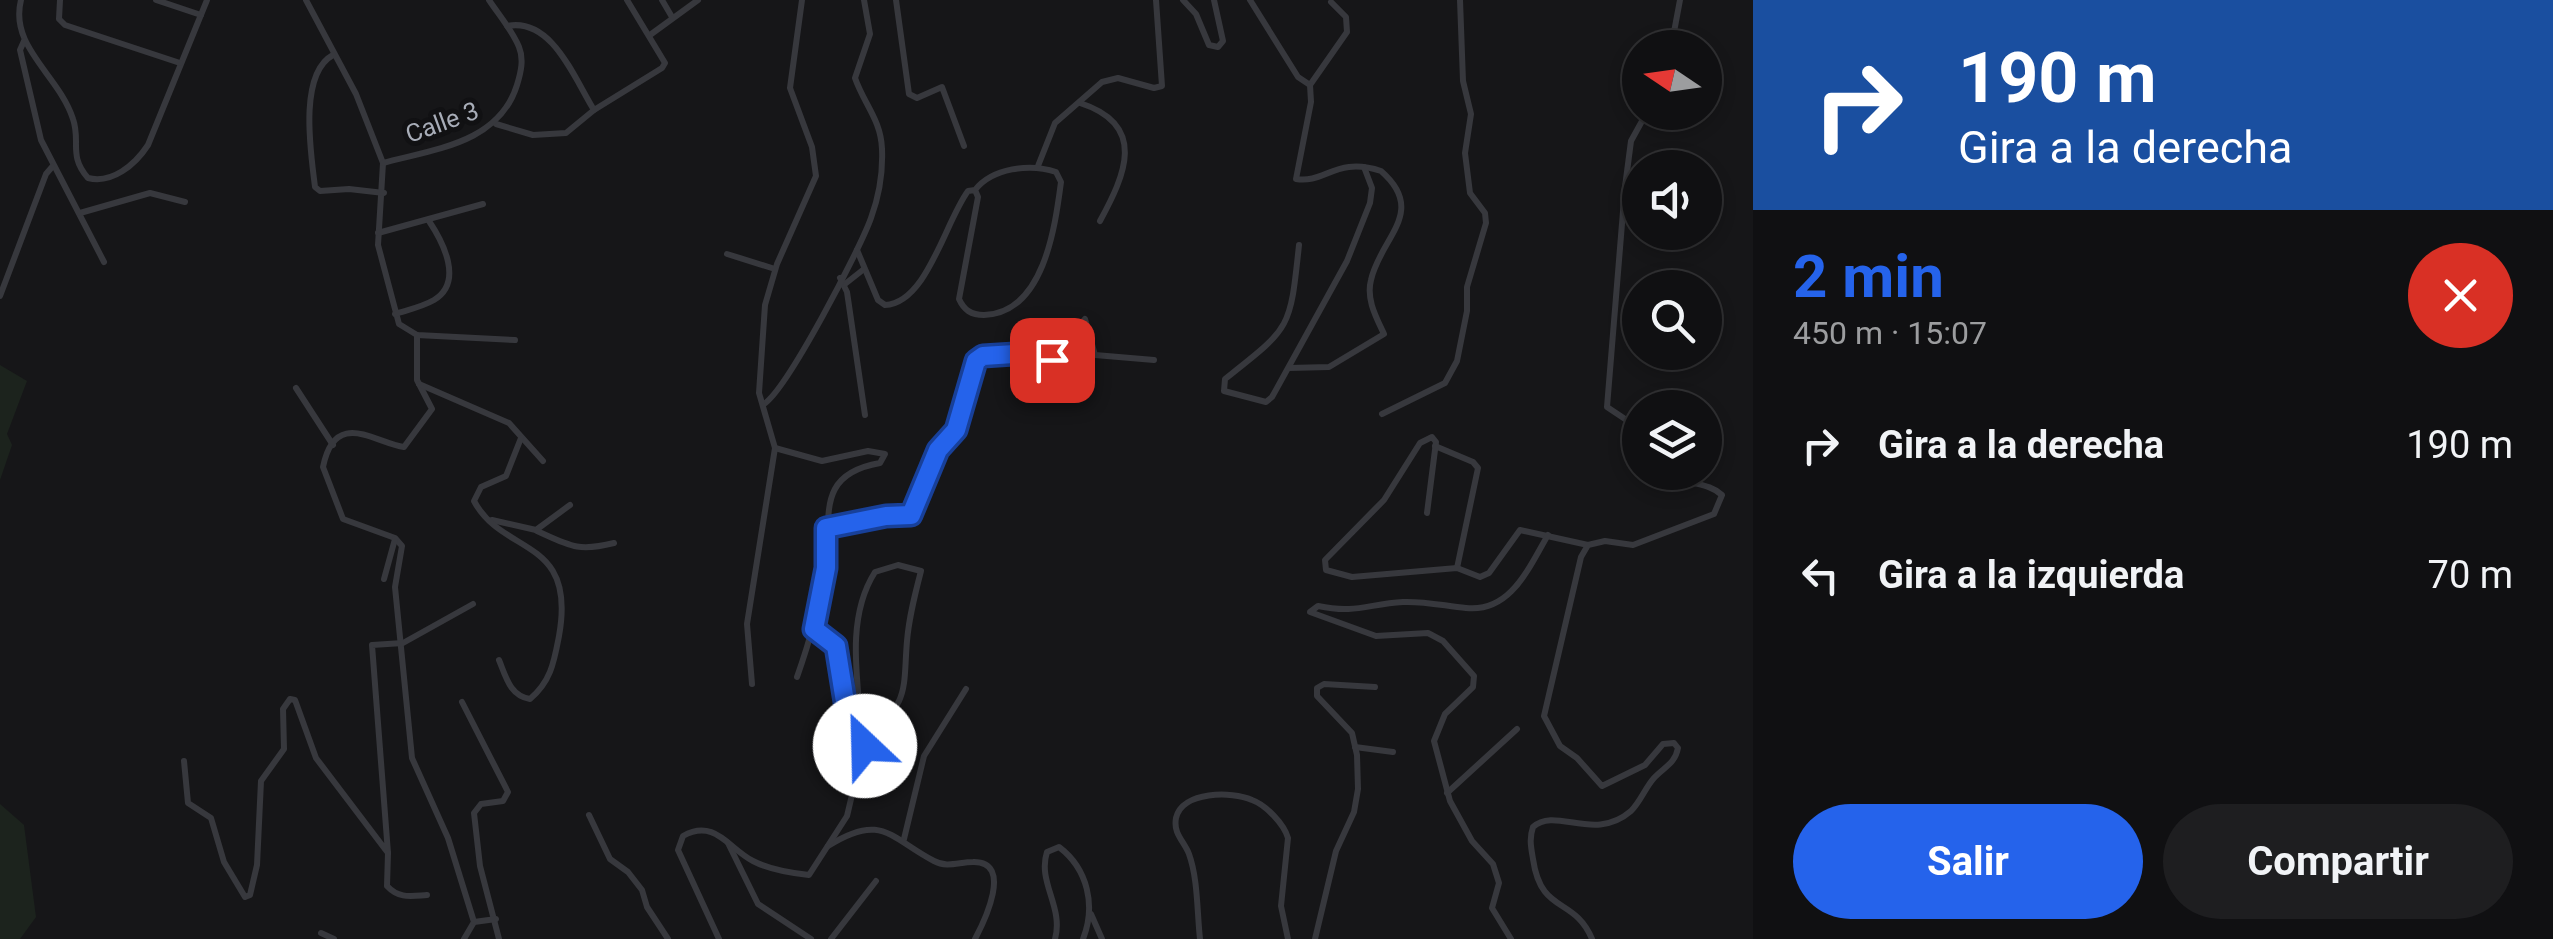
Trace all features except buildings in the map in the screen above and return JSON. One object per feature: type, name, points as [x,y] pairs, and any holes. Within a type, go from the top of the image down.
[{"type":"street","points":[[21,0],[17,21],[24,41],[43,63],[72,115],[78,163],[92,180],[104,181],[140,158],[207,0]]},
{"type":"street","points":[[60,0],[59,19],[65,24],[180,63]]},
{"type":"street","points":[[156,0],[201,15]]},
{"type":"street","points":[[306,0],[356,94],[383,163],[384,192],[378,233],[395,314],[404,329],[417,335],[515,340]]},
{"type":"street","name":"Calle 3","points":[[383,163],[464,141],[496,124],[512,102],[522,62],[520,49],[490,0]]},
{"type":"street","points":[[496,124],[532,135],[566,133],[594,110],[662,68],[663,58],[626,0]]},
{"type":"street","points":[[662,0],[672,18]]},
{"type":"street","points":[[650,35],[698,0]]},
{"type":"street","points":[[752,684],[747,624],[775,448],[759,393],[764,322],[775,269],[816,176],[812,147],[790,88],[802,0]]},
{"type":"street","points":[[764,404],[778,391],[843,281],[876,203],[882,151],[879,122],[855,78],[871,23],[864,0]]},
{"type":"street","points":[[896,0],[908,94],[917,98],[942,86],[964,146]]},
{"type":"street","points":[[1038,166],[1055,124],[1110,79],[1154,88],[1162,86],[1156,0]]},
{"type":"street","points":[[1183,0],[1196,14],[1210,45],[1218,47],[1223,41],[1214,0]]},
{"type":"street","points":[[1250,0],[1298,77],[1310,85]]},
{"type":"street","points":[[1382,414],[1437,390],[1451,372],[1465,324],[1466,287],[1486,223],[1485,213],[1470,193],[1464,153],[1471,114],[1463,82],[1460,0]]},
{"type":"street","points":[[1674,30],[1680,0]]},
{"type":"street","points":[[1289,368],[1329,367],[1384,334],[1369,290],[1401,209],[1399,192],[1381,171],[1342,166],[1307,180],[1296,179],[1311,102],[1310,85],[1347,32],[1346,18],[1331,2]]},
{"type":"street","points":[[507,26],[528,26],[548,36],[594,110]]},
{"type":"street","points":[[24,41],[20,50],[40,140],[104,262]]},
{"type":"street","points":[[333,55],[317,71],[308,126],[317,190],[384,192]]},
{"type":"street","points":[[1079,103],[1094,108],[1112,122],[1125,144],[1124,173],[1100,221]]},
{"type":"street","points":[[1622,417],[1607,407],[1624,188],[1631,140],[1637,130]]},
{"type":"street","points":[[857,250],[881,303],[888,306],[906,298],[924,276],[968,191],[975,190],[988,176],[1038,166],[1056,172],[1061,182],[1048,252],[1022,298],[1004,312],[977,314],[963,308],[959,300],[978,197],[975,190]]},
{"type":"street","points":[[1299,246],[1293,302],[1285,326],[1274,342],[1225,379],[1224,390],[1266,402],[1289,368],[1346,261],[1370,203],[1372,188],[1364,167]]},
{"type":"street","points":[[0,296],[42,184],[52,168]]},
{"type":"street","points":[[80,213],[150,193],[185,202]]},
{"type":"street","points":[[378,233],[483,204]]},
{"type":"street","points":[[395,314],[437,299],[443,292],[448,254],[429,221]]},
{"type":"street","points":[[728,254],[775,269]]},
{"type":"street","points":[[843,281],[864,269]]},
{"type":"street","points":[[843,281],[865,414]]},
{"type":"street","points":[[826,528],[911,515],[938,450],[956,430],[970,372],[983,356],[1043,352],[1052,360],[1059,390],[1065,394],[1072,386],[1079,326],[1084,319],[1089,324],[1095,356],[1154,360]]},
{"type":"street","points":[[417,335],[418,384],[432,409],[404,446],[362,432],[348,435],[333,445],[323,467],[343,519],[395,538],[402,546],[395,587],[412,758],[448,838],[474,922],[464,939]]},
{"type":"street","points":[[418,384],[509,423],[543,461]]},
{"type":"street","points":[[296,388],[333,445]]},
{"type":"street","points":[[1427,513],[1435,446],[1432,437],[1425,438],[1390,492],[1324,566],[1326,570],[1352,578],[1457,568],[1480,577],[1489,574],[1520,530],[1588,545],[1606,541],[1633,545],[1714,514],[1722,495],[1716,490]]},
{"type":"street","points":[[499,660],[512,690],[520,697],[530,698],[552,673],[562,619],[560,598],[549,566],[538,551],[476,506],[474,496],[481,487],[506,476],[521,438]]},
{"type":"street","points":[[1435,446],[1478,468],[1457,568]]},
{"type":"street","points":[[775,448],[822,461],[868,451],[885,454],[880,462],[864,465],[842,478],[829,500],[826,568],[814,629],[797,677]]},
{"type":"street","points":[[536,530],[570,505]]},
{"type":"street","points":[[492,520],[536,530],[575,548],[588,550],[614,543]]},
{"type":"street","points":[[1511,939],[1492,908],[1499,883],[1493,864],[1472,840],[1447,794],[1434,740],[1445,714],[1473,687],[1474,676],[1443,641],[1428,633],[1376,636],[1310,612],[1318,606],[1358,611],[1410,601],[1485,607],[1518,586],[1548,535]]},
{"type":"street","points":[[384,579],[395,538]]},
{"type":"street","points":[[1588,545],[1581,557],[1544,716],[1560,746],[1577,758],[1602,786],[1645,765],[1663,744],[1674,743],[1678,748],[1677,756],[1649,783],[1630,812],[1608,824],[1588,827],[1552,818],[1533,827],[1530,838],[1536,883],[1544,894],[1580,919],[1592,939]]},
{"type":"street","points":[[718,939],[678,850],[683,836],[692,831],[725,837],[754,862],[808,875],[848,816],[865,746],[862,733],[855,644],[866,585],[874,572],[898,565],[921,571],[906,644],[908,678],[901,699],[881,724],[862,733]]},
{"type":"street","points":[[427,895],[405,897],[387,886],[388,853],[372,645],[403,643],[474,604]]},
{"type":"street","points":[[814,629],[836,646],[846,708],[862,733]]},
{"type":"street","points":[[1316,939],[1336,850],[1354,812],[1358,788],[1352,733],[1317,696],[1317,688],[1324,684],[1375,687]]},
{"type":"street","points":[[904,839],[924,756],[966,689]]},
{"type":"street","points":[[184,761],[188,802],[211,818],[224,862],[245,897],[250,895],[258,865],[261,781],[284,749],[283,709],[290,699],[295,700],[316,758],[388,853]]},
{"type":"street","points":[[462,702],[508,792],[503,801],[480,804],[474,813],[480,866],[500,939]]},
{"type":"street","points":[[1447,794],[1517,729]]},
{"type":"street","points":[[1355,747],[1393,752]]},
{"type":"street","points":[[1200,939],[1189,854],[1177,834],[1176,819],[1182,806],[1201,797],[1247,798],[1286,828],[1281,906],[1288,939]]},
{"type":"street","points":[[590,815],[610,860],[628,872],[642,890],[647,907],[668,939]]},
{"type":"street","points":[[827,846],[866,829],[904,839],[941,864],[972,862],[990,868],[992,904],[978,938]]},
{"type":"street","points":[[725,837],[758,904],[812,939]]},
{"type":"street","points":[[1055,939],[1058,908],[1046,881],[1047,852],[1060,848],[1072,858],[1091,898],[1083,939]]},
{"type":"street","points":[[831,939],[876,881]]},
{"type":"street","points":[[1090,912],[1102,939]]},
{"type":"street","points":[[474,922],[496,919]]},
{"type":"street","points":[[321,934],[334,939]]},
{"type":"shaded area","points":[[0,365],[27,381],[7,434],[12,445],[0,480]]},
{"type":"shaded area","points":[[0,804],[24,825],[36,917],[20,939],[0,939]]},
{"type":"route","points":[[865,746],[862,733],[846,708],[836,646],[814,629],[826,568],[826,528],[911,515],[938,450],[956,430],[976,361],[983,356],[1032,352],[1043,352],[1052,360]]}]
